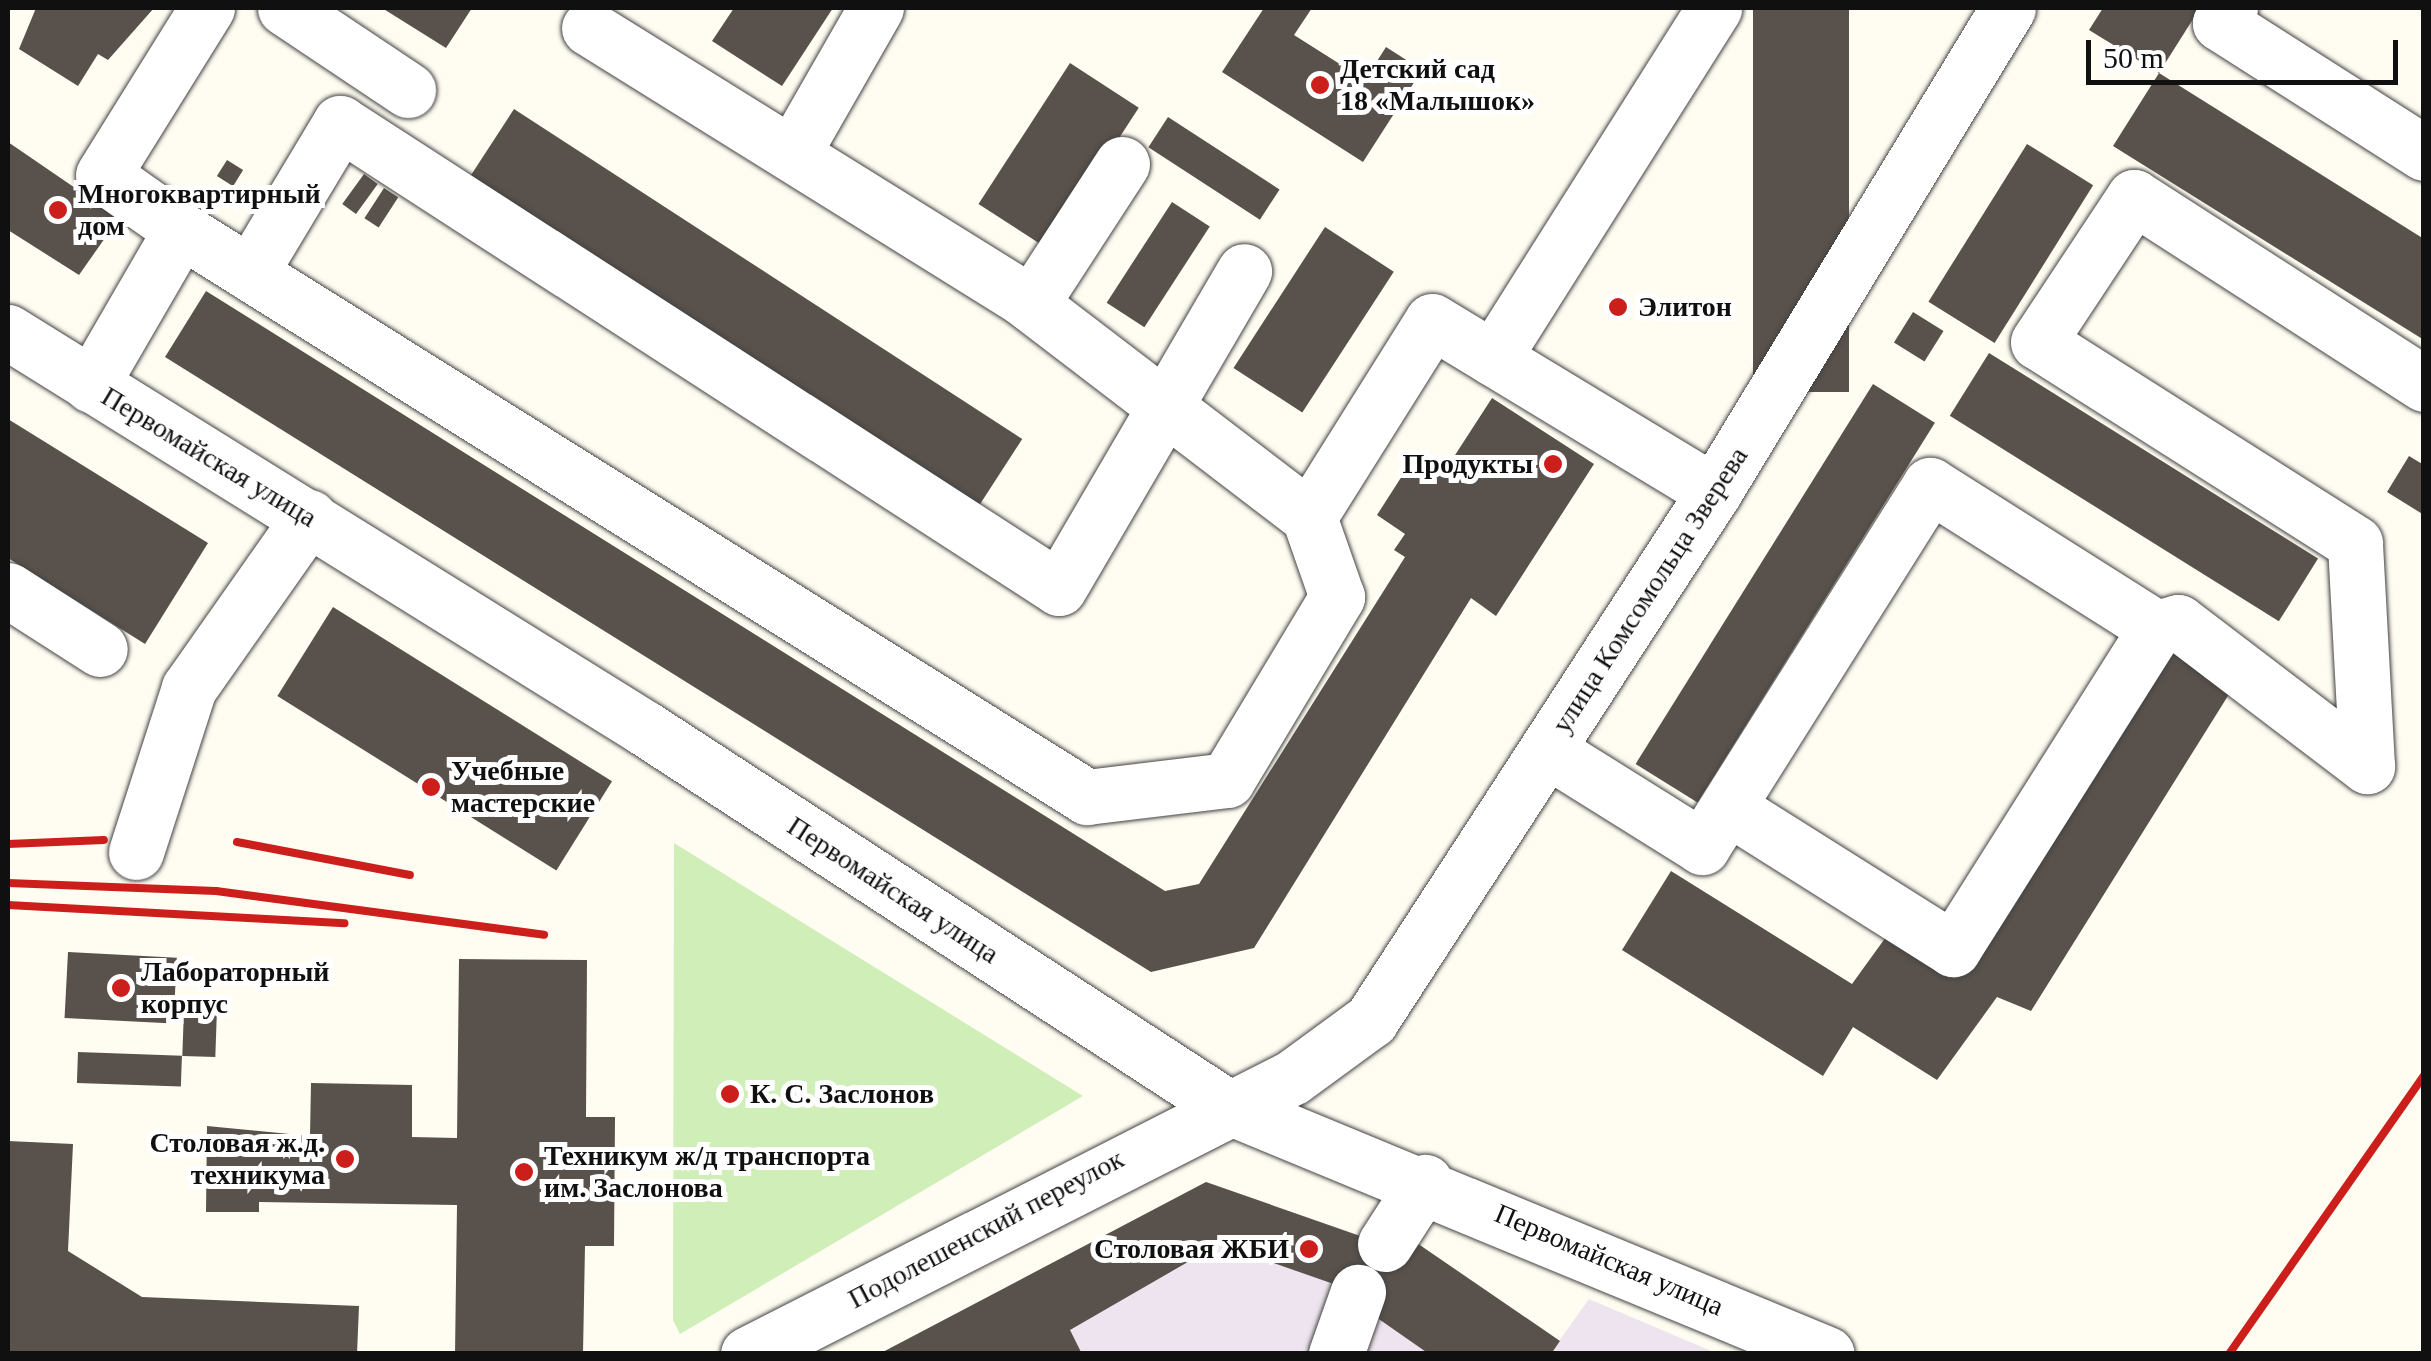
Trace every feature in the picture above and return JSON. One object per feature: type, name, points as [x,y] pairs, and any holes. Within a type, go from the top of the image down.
[{"type":"street","points":[[207,8],[103,175],[181,230],[1087,797],[1228,780],[1338,597],[1309,517],[1158,407],[1030,304],[794,151],[589,28]]},
{"type":"street","points":[[285,8],[408,90]]},
{"type":"street","points":[[794,151],[876,8]]},
{"type":"street","points":[[1493,358],[1714,8]]},
{"type":"street","name":"улица Комсомольца Зверева","points":[[1224,1106],[1293,1077],[1371,1020],[1714,492],[2008,8]]},
{"type":"street","points":[[2230,8],[2220,23],[2424,153]]},
{"type":"street","points":[[250,273],[340,123],[1059,588],[1158,407],[1244,270]]},
{"type":"street","points":[[1030,304],[1122,164]]},
{"type":"street","points":[[1732,810],[1953,948],[2156,628],[2178,622],[2367,766],[2355,542],[2038,342],[2134,197],[2424,384]]},
{"type":"street","points":[[91,385],[181,230]]},
{"type":"street","points":[[1309,517],[1432,321],[1714,492]]},
{"type":"street","name":"Первомайская улица","points":[[8,332],[309,518],[1224,1106],[1425,1182],[1827,1354]]},
{"type":"street","points":[[1547,750],[1702,847],[1732,810],[1930,485],[2156,628]]},
{"type":"street","points":[[136,852],[188,688],[309,518]]},
{"type":"street","points":[[8,590],[100,648]]},
{"type":"street","name":"Подолешенский переулок","points":[[748,1354],[1224,1106]]},
{"type":"street","points":[[1385,1244],[1425,1182]]},
{"type":"street","points":[[1336,1354],[1358,1292]]},
{"type":"shaded area","points":[[1206,1182],[1402,1250],[1411,1239],[1559,1341],[1589,1299],[1716,1353],[879,1354]]},
{"type":"green space","points":[[674,843],[1083,1096],[680,1334],[673,1320]]},
{"type":"building","points":[[36,8],[154,8],[108,60],[98,54],[78,86],[19,49]]},
{"type":"building","points":[[382,8],[472,8],[446,48]]},
{"type":"building","points":[[734,8],[833,8],[782,86],[712,41]]},
{"type":"building","points":[[1264,8],[1312,8],[1294,35],[1365,80],[1386,47],[1422,70],[1363,162],[1222,72]]},
{"type":"building","points":[[1753,8],[1849,8],[1849,392],[1753,392]]},
{"type":"building","points":[[2103,8],[2200,8],[2159,73],[2089,30]]},
{"type":"building","points":[[1070,63],[1139,108],[1047,249],[979,204]]},
{"type":"building","points":[[2159,73],[2424,239],[2424,340],[2113,146]]},
{"type":"building","points":[[514,109],[1022,439],[979,506],[470,176]]},
{"type":"building","points":[[1168,117],[1280,189],[1260,220],[1148,147]]},
{"type":"building","name":"Многоквартирный дом","points":[[8,142],[119,218],[79,275],[8,230]]},
{"type":"building","points":[[2027,144],[2093,185],[1995,343],[1928,302]]},
{"type":"building","points":[[227,160],[243,170],[233,186],[217,176]]},
{"type":"building","points":[[364,174],[378,184],[356,214],[342,204]]},
{"type":"building","points":[[384,188],[398,197],[379,227],[364,218]]},
{"type":"building","points":[[1172,202],[1210,227],[1144,327],[1107,303]]},
{"type":"building","points":[[1325,227],[1394,272],[1302,413],[1234,368]]},
{"type":"building","points":[[206,291],[1165,891],[1199,884],[1405,557],[1394,550],[1405,534],[1377,515],[1418,451],[1446,469],[1492,398],[1594,464],[1496,616],[1471,598],[1254,948],[1151,972],[165,357]]},
{"type":"building","points":[[1913,312],[1944,331],[1924,362],[1894,343]]},
{"type":"building","points":[[1989,353],[2318,559],[2279,621],[1950,416]]},
{"type":"building","points":[[1873,384],[1935,423],[1698,803],[1636,764]]},
{"type":"building","points":[[8,419],[208,543],[145,644],[8,558]]},
{"type":"building","points":[[2409,456],[2424,465],[2424,515],[2387,492]]},
{"type":"building","points":[[333,607],[612,781],[556,870],[277,696]]},
{"type":"building","points":[[2173,643],[2236,683],[2031,1011],[1997,997],[1937,1080],[1853,1027],[1823,1076],[1622,950],[1671,871],[1852,984],[1891,930],[1962,973]]},
{"type":"building","name":"Лабораторный корпус","points":[[68,952],[177,958],[173,1024],[65,1018]]},
{"type":"building","points":[[459,959],[587,960],[586,1117],[615,1117],[614,1246],[585,1246],[583,1354],[455,1354],[457,1205],[259,1202],[259,1212],[206,1212],[207,1126],[310,1136],[311,1083],[412,1085],[412,1137],[457,1138]]},
{"type":"building","points":[[184,1008],[217,1009],[215,1057],[182,1056]]},
{"type":"building","points":[[78,1052],[182,1056],[181,1087],[77,1083]]},
{"type":"building","points":[[8,1141],[73,1144],[68,1251],[142,1297],[359,1306],[357,1354],[8,1354]]},
{"type":"building","points":[[1206,1182],[1403,1251],[1411,1239],[1560,1341],[1551,1354],[1429,1354],[1363,1308],[1371,1297],[1219,1244],[1070,1330],[1082,1354],[879,1354]]},
{"type":"railway","points":[[8,844],[104,840]]},
{"type":"railway","points":[[237,842],[410,875]]},
{"type":"railway","points":[[8,883],[216,891],[544,935]]},
{"type":"railway","points":[[8,905],[345,923]]},
{"type":"railway","points":[[2229,1354],[2424,1076]]},
{"type":"place","name":"Детский сад 18 «Малышок»","points":[[1320,85]]},
{"type":"place","name":"Многоквартирный дом","points":[[58,210]]},
{"type":"place","name":"Элитон","points":[[1618,307]]},
{"type":"place","name":"Продукты","points":[[1553,464]]},
{"type":"place","name":"Учебные мастерские","points":[[431,787]]},
{"type":"place","name":"Лабораторный корпус","points":[[121,988]]},
{"type":"place","name":"К. С. Заслонов","points":[[730,1094]]},
{"type":"place","name":"Столовая ж.д. техникума","points":[[345,1159]]},
{"type":"place","name":"Техникум ж/д транспорта им. Заслонова","points":[[524,1172]]},
{"type":"place","name":"Столовая ЖБИ","points":[[1309,1249]]}]
